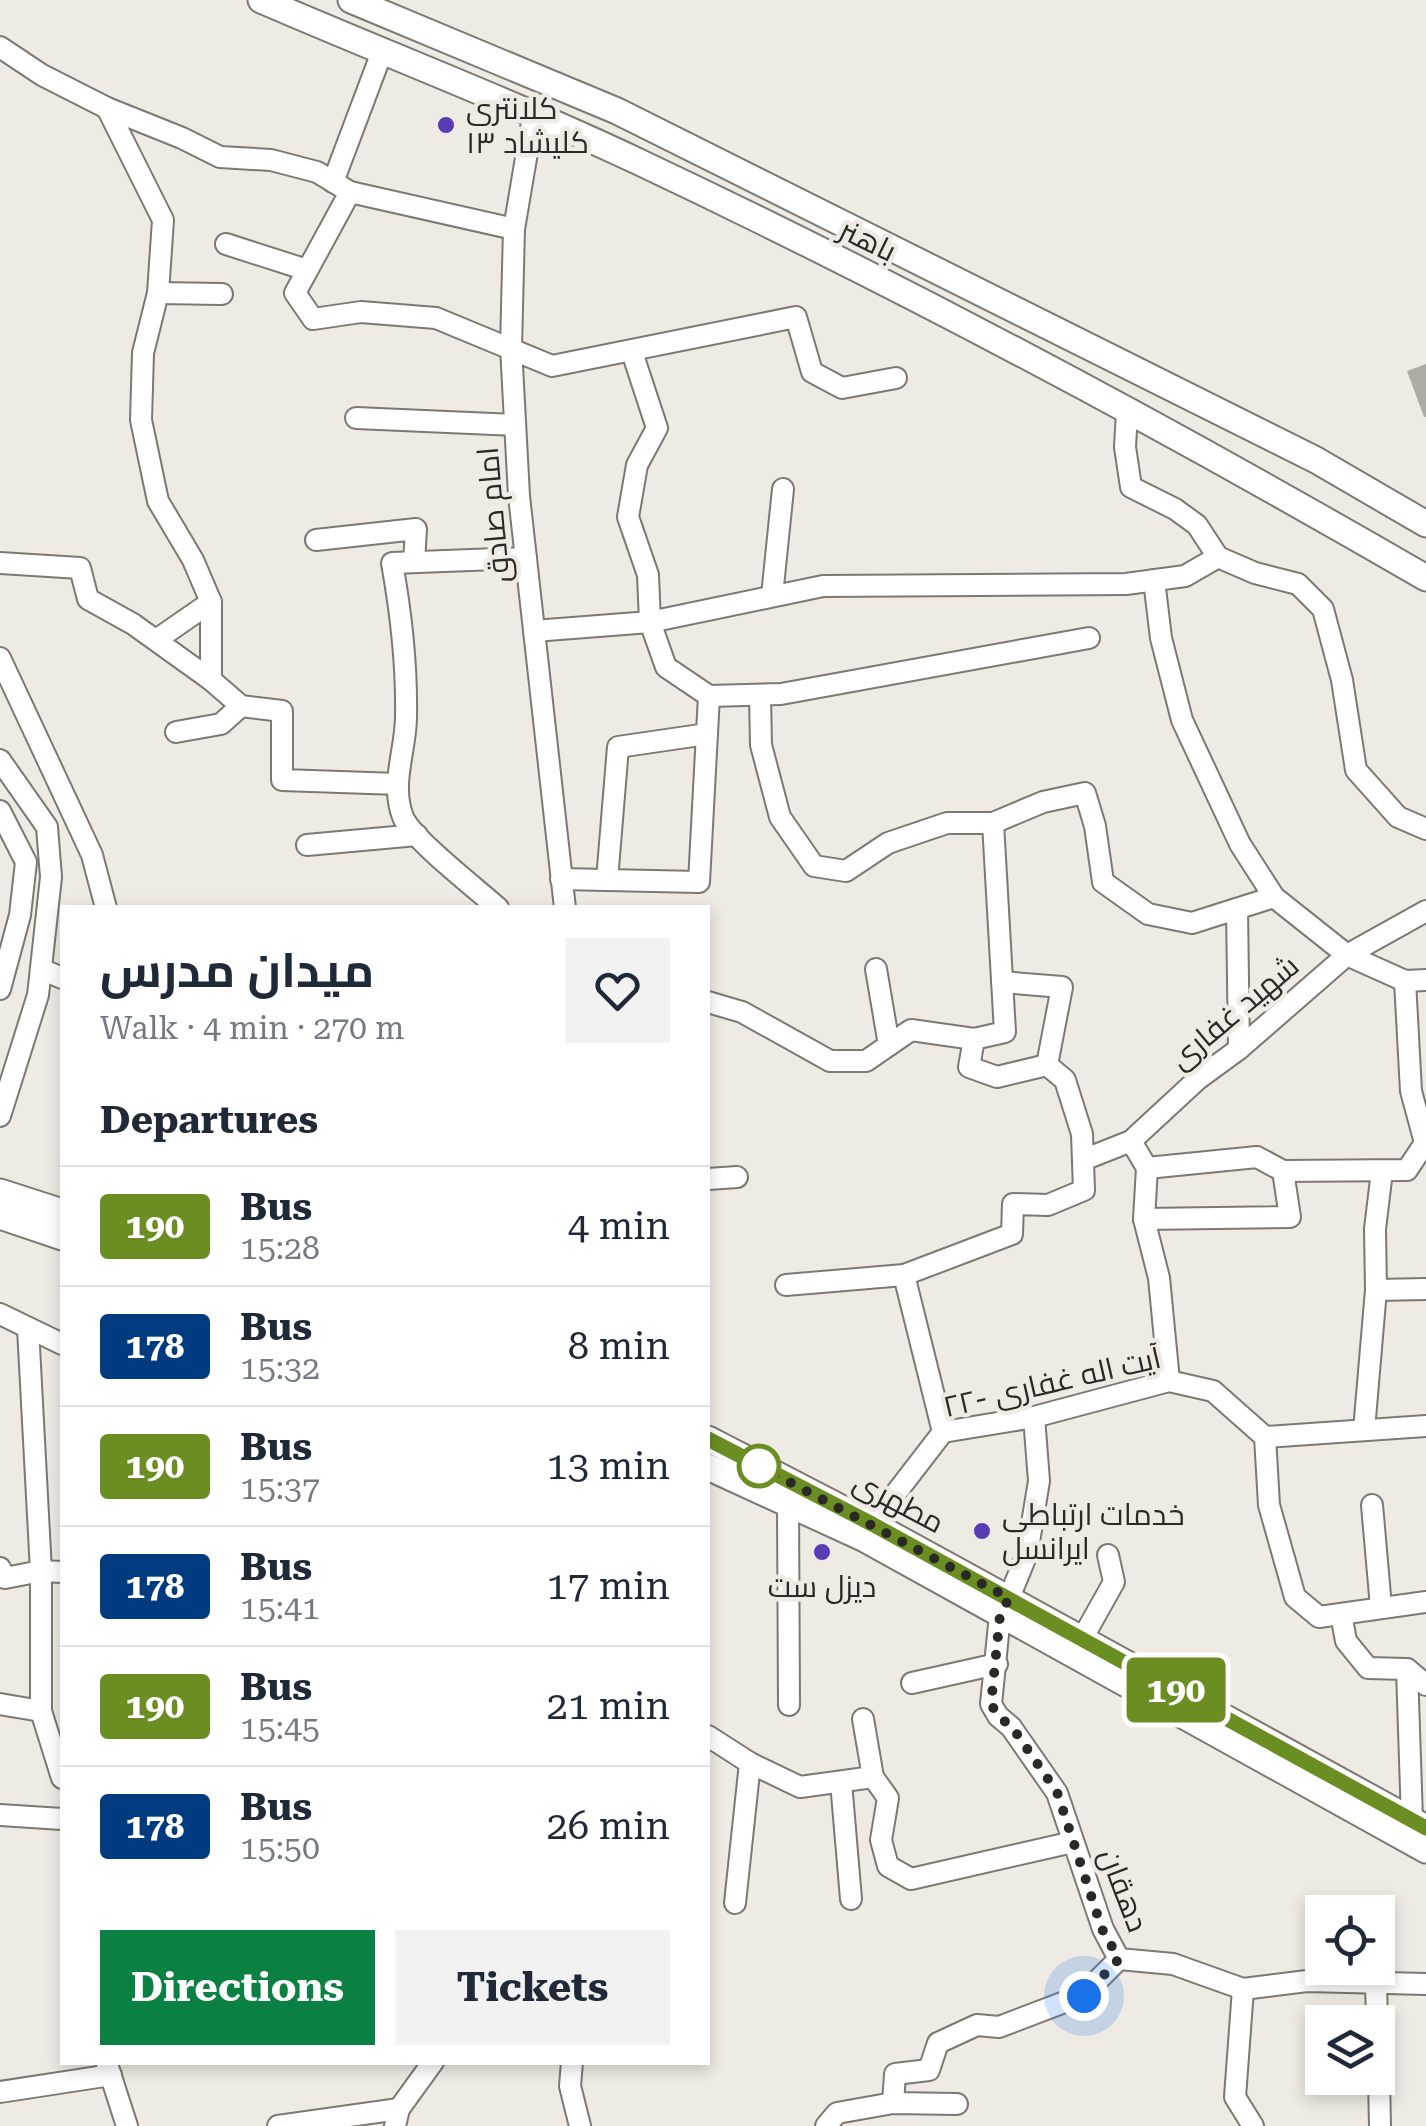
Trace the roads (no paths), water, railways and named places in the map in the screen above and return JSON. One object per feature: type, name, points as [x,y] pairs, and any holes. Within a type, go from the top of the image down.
[{"type":"main road","name":"باهنر","points":[[262,0],[635,160],[973,328],[1311,511],[1426,578]]},
{"type":"main road","name":"باهنر","points":[[351,0],[616,111],[1316,460],[1426,524]]},
{"type":"main road","points":[[726,206],[740,172]]},
{"type":"main road","points":[[0,1192],[60,1211]]},
{"type":"main road","points":[[0,1216],[60,1236]]},
{"type":"main road","name":"مطهری","points":[[710,1440],[872,1524],[1005,1607],[1426,1850]]},
{"type":"main road","name":"مطهری","points":[[710,1468],[1005,1607],[1082,1638],[1419,1824]]},
{"type":"street","points":[[0,47],[42,76],[220,158],[270,160],[317,172],[342,187],[514,229]]},
{"type":"street","points":[[382,52],[342,187],[295,293],[312,319],[360,312],[436,318],[552,366],[796,317],[812,372],[842,388],[896,378]]},
{"type":"street","points":[[106,108],[163,220],[158,294],[143,353],[141,420],[158,501],[193,560],[211,602],[211,680]]},
{"type":"street","name":"امام صادق","points":[[534,116],[514,229],[511,347],[526,558],[565,905]]},
{"type":"street","points":[[226,244],[307,270]]},
{"type":"street","points":[[158,294],[222,294]]},
{"type":"street","points":[[632,352],[657,428],[637,465],[628,517],[648,575],[650,622],[666,667],[709,696],[781,694],[1089,638]]},
{"type":"street","points":[[1126,412],[1125,447],[1131,488],[1175,508],[1197,525],[1218,557],[1255,573],[1298,584],[1323,609],[1342,680],[1356,770],[1398,818],[1426,829]]},
{"type":"street","points":[[356,418],[515,424]]},
{"type":"street","points":[[772,596],[782,489]]},
{"type":"street","points":[[316,540],[416,529],[414,562]]},
{"type":"street","points":[[534,631],[650,622],[823,586],[1126,584],[1185,576],[1218,557]]},
{"type":"street","points":[[495,905],[404,818],[398,784],[406,719],[402,617],[392,562],[526,558]]},
{"type":"street","points":[[0,563],[80,568],[88,599],[156,640],[241,706],[282,711],[282,780],[398,784]]},
{"type":"street","points":[[1148,1168],[1257,1157],[1283,1171],[1407,1170],[1425,1143],[1411,1091],[1416,981],[1347,955],[1274,897],[1240,844],[1182,720],[1161,638],[1154,580]]},
{"type":"street","points":[[156,640],[211,602]]},
{"type":"street","points":[[0,658],[92,856],[105,905]]},
{"type":"street","points":[[760,695],[761,745],[780,817],[814,866],[846,872],[888,843],[947,823],[993,823],[1043,802],[1085,792],[1095,826],[1103,882],[1148,914],[1192,923],[1274,897]]},
{"type":"street","points":[[561,878],[699,882],[709,696]]},
{"type":"street","points":[[176,732],[221,724],[241,706]]},
{"type":"street","points":[[606,880],[618,747],[707,734]]},
{"type":"street","points":[[0,760],[47,827],[51,877],[38,995],[0,1116]]},
{"type":"street","points":[[0,811],[26,862],[20,915],[0,988]]},
{"type":"street","points":[[710,1003],[742,1012],[830,1062],[866,1061],[911,1030],[974,1038],[1005,1032],[993,823]]},
{"type":"street","points":[[307,845],[417,834]]},
{"type":"street","points":[[1238,908],[1239,1049]]},
{"type":"street","name":"شهید غفاری","points":[[1083,1160],[1131,1140],[1347,955],[1426,911]]},
{"type":"street","points":[[42,969],[60,977]]},
{"type":"street","points":[[876,969],[889,1045]]},
{"type":"street","points":[[1002,982],[1062,988],[1046,1065]]},
{"type":"street","points":[[974,1038],[969,1067],[998,1077],[1046,1065]]},
{"type":"street","points":[[786,1285],[904,1275],[1012,1234],[1013,1204],[1048,1206],[1084,1190],[1082,1134],[1065,1080],[1046,1065]]},
{"type":"street","points":[[1131,1140],[1148,1168],[1144,1219],[1159,1278],[1169,1381]]},
{"type":"street","points":[[1364,1430],[1382,1170]]},
{"type":"street","points":[[1144,1219],[1290,1216],[1283,1171]]},
{"type":"street","points":[[710,1179],[737,1177]]},
{"type":"street","points":[[904,1275],[943,1432]]},
{"type":"street","points":[[1376,1290],[1426,1289]]},
{"type":"street","points":[[0,1314],[60,1343]]},
{"type":"street","points":[[28,1328],[52,1571],[41,1711],[60,1762]]},
{"type":"street","name":"۲۲- آیت اله غفاری","points":[[872,1524],[943,1432],[1034,1417],[1169,1381],[1214,1391],[1266,1436]]},
{"type":"street","name":"دهقان","points":[[1034,1417],[1039,1481],[1027,1554],[1005,1607],[991,1704],[1057,1792],[1102,1929],[1119,1959],[1173,1964],[1243,1989],[1305,1981]]},
{"type":"street","points":[[1426,1426],[1266,1436],[1269,1505],[1295,1597],[1319,1617],[1426,1602]]},
{"type":"street","points":[[788,1503],[788,1705]]},
{"type":"street","points":[[1372,1506],[1380,1607]]},
{"type":"street","points":[[1082,1638],[1114,1582],[1108,1555]]},
{"type":"street","points":[[0,1568],[5,1578],[52,1571]]},
{"type":"street","points":[[1341,1614],[1346,1641],[1368,1668],[1408,1669],[1426,1685]]},
{"type":"street","points":[[912,1682],[996,1664]]},
{"type":"street","points":[[1408,1669],[1419,1824]]},
{"type":"street","points":[[0,1704],[41,1711]]},
{"type":"street","points":[[863,1719],[874,1777],[888,1798],[882,1840],[888,1866],[912,1879],[1073,1842]]},
{"type":"street","points":[[710,1737],[750,1763],[800,1787],[874,1777]]},
{"type":"street","points":[[735,1903],[750,1763]]},
{"type":"street","points":[[840,1782],[851,1899]]},
{"type":"street","points":[[0,1815],[60,1819]]},
{"type":"street","points":[[893,2103],[895,2074],[928,2070],[938,2043],[977,2025],[999,2028],[1084,1996],[1119,1959]]},
{"type":"street","name":"دهقان","points":[[1395,1983],[1426,1984]]},
{"type":"street","points":[[1243,1989],[1235,2097],[1253,2126]]},
{"type":"street","points":[[278,2126],[397,2117],[430,2065]]},
{"type":"street","points":[[572,2065],[570,2086],[580,2126]]},
{"type":"street","points":[[0,2092],[109,2069],[127,2126]]},
{"type":"street","points":[[1379,2095],[1380,2126]]},
{"type":"street","points":[[826,2126],[837,2114],[893,2103],[957,2104]]},
{"type":"place","name":"کلانتری ۱۳ کلیشاد","points":[[446,125]]},
{"type":"place","name":"خدمات ارتباطی ایرانسل","points":[[982,1531]]},
{"type":"place","name":"دیزل ست","points":[[822,1552]]}]
